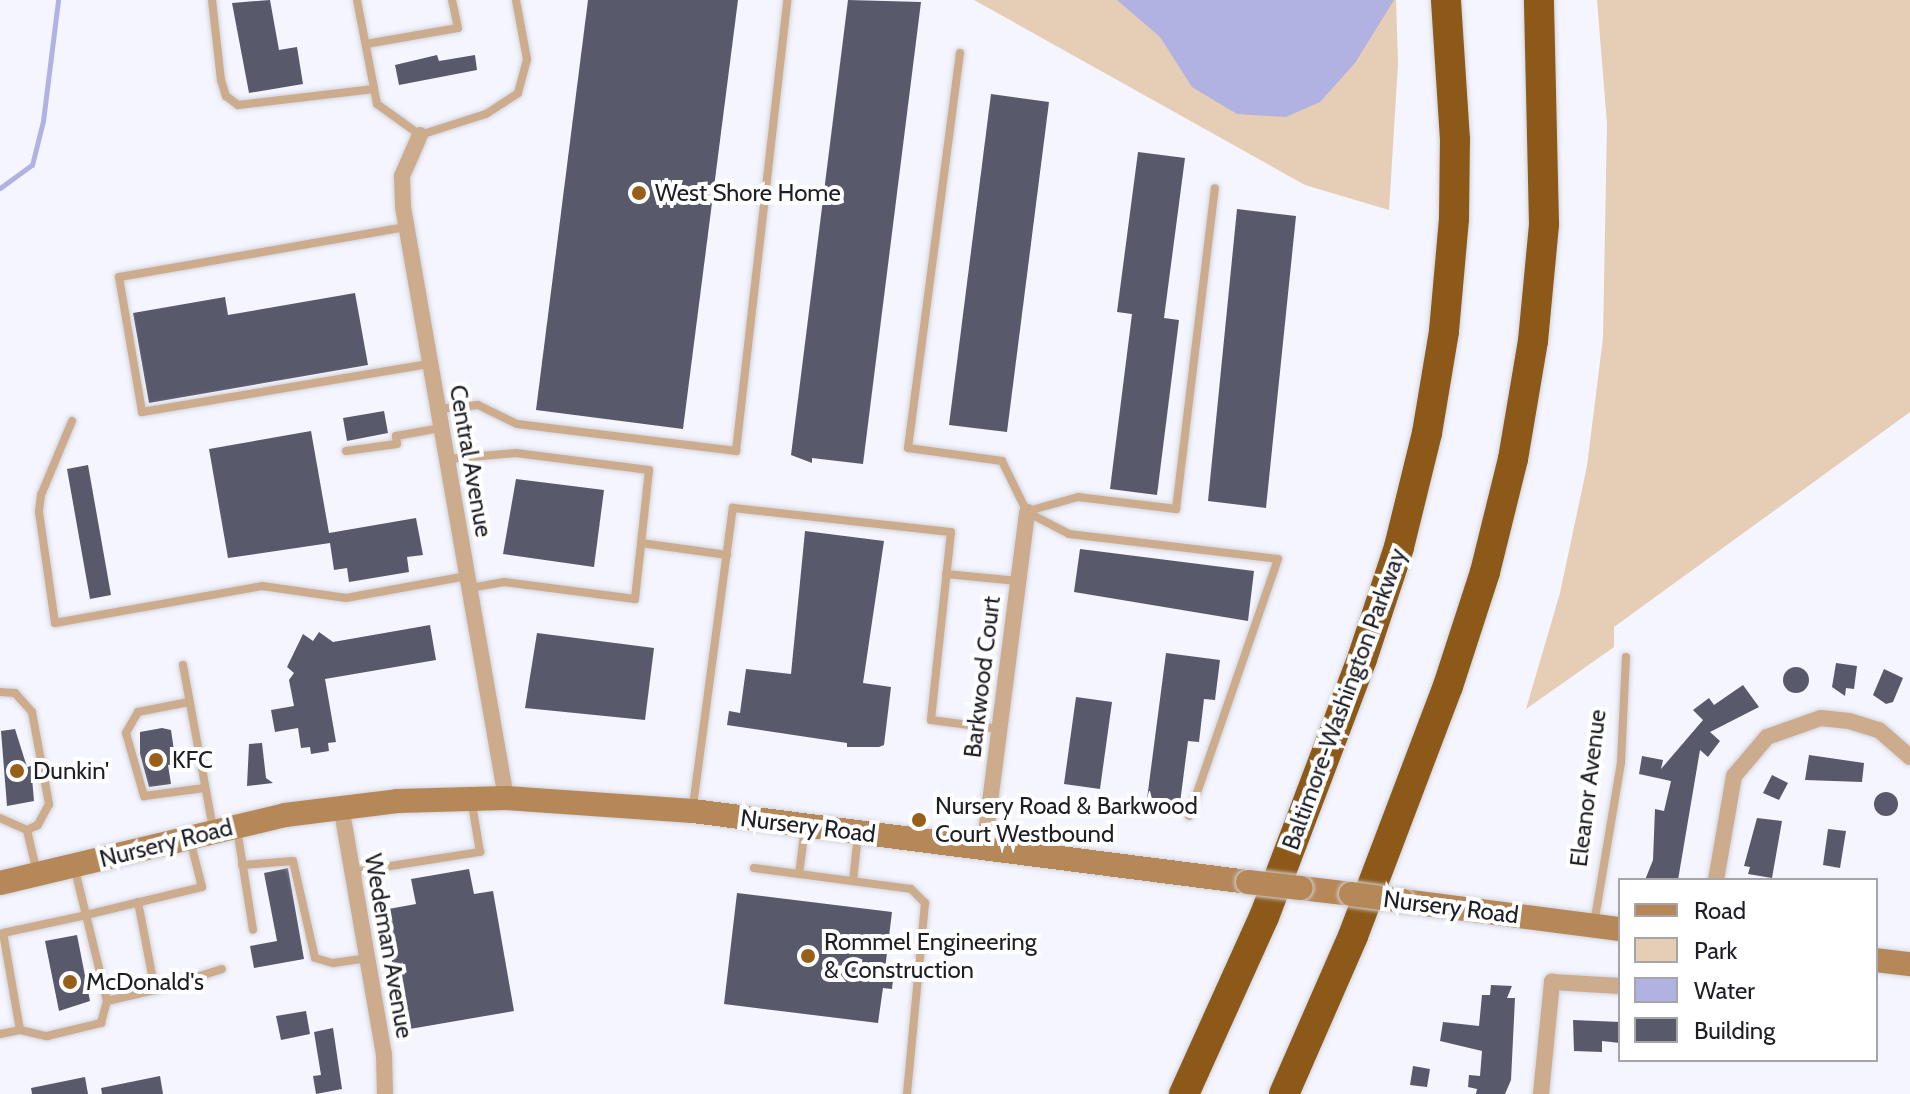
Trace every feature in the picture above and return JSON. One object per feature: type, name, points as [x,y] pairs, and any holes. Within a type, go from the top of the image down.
[{"type":"highway","name":"Baltimore-Washington Parkway","points":[[1184,1094],[1264,917],[1357,673],[1399,547],[1423,447],[1444,331],[1454,218],[1455,140],[1446,0]]},
{"type":"highway","points":[[1284,1094],[1353,936],[1448,686],[1485,572],[1513,459],[1533,341],[1544,224],[1539,0]]},
{"type":"main road","name":"Nursery Road","points":[[0,883],[224,826],[341,806],[506,798],[693,811],[1618,929]]},
{"type":"main road","points":[[1878,960],[1910,964]]},
{"type":"street","name":"Central Avenue","points":[[420,135],[402,176],[406,227],[506,798]]},
{"type":"street","name":"Barkwood Court","points":[[984,849],[1027,512]]},
{"type":"street","points":[[1716,878],[1734,776],[1767,737],[1821,718],[1849,721],[1879,730],[1910,757]]},
{"type":"street","name":"Wedeman Avenue","points":[[341,806],[367,958],[385,1094]]},
{"type":"street","points":[[1910,957],[1910,964]]},
{"type":"street","points":[[1541,1094],[1552,982],[1618,986]]},
{"type":"lane","points":[[212,0],[221,80],[226,96],[238,105],[374,89]]},
{"type":"lane","points":[[357,0],[377,104],[420,135],[486,114],[518,93],[527,59],[516,0]]},
{"type":"lane","points":[[366,44],[458,28],[452,0]]},
{"type":"lane","points":[[438,409],[478,405],[517,424],[736,451],[787,0]]},
{"type":"lane","points":[[960,53],[908,448],[1002,461],[1027,512],[1069,534],[1278,559],[1189,816]]},
{"type":"lane","points":[[1027,512],[1078,497],[1176,509],[1215,188]]},
{"type":"lane","points":[[406,227],[119,277],[142,412],[430,364]]},
{"type":"lane","points":[[72,421],[41,495],[39,512],[55,623],[262,586],[346,598],[468,582],[504,582],[635,599],[649,470],[516,453],[447,459]]},
{"type":"lane","points":[[346,451],[397,444],[396,436],[441,428]]},
{"type":"lane","points":[[693,811],[733,508],[951,532],[931,720],[1000,729]]},
{"type":"lane","points":[[641,543],[727,555]]},
{"type":"lane","points":[[946,574],[1019,581]]},
{"type":"lane","name":"Eleanor Avenue","points":[[1594,925],[1621,762],[1626,657]]},
{"type":"lane","points":[[183,665],[204,788],[242,865],[253,930]]},
{"type":"lane","points":[[0,692],[15,693],[32,712],[49,804],[47,815],[27,830]]},
{"type":"lane","points":[[189,702],[138,712],[126,733],[144,796],[204,788]]},
{"type":"lane","points":[[352,872],[480,852],[471,799]]},
{"type":"lane","points":[[0,818],[27,830]]},
{"type":"lane","points":[[799,874],[805,826]]},
{"type":"lane","points":[[27,830],[38,875]]},
{"type":"lane","points":[[853,881],[858,833]]},
{"type":"lane","points":[[20,1030],[3,933],[202,887],[188,835]]},
{"type":"lane","points":[[242,865],[293,861],[315,958],[333,963],[367,958]]},
{"type":"lane","points":[[0,1034],[20,1030],[47,1036],[101,1023],[107,1001],[74,866]]},
{"type":"lane","points":[[754,868],[911,889],[920,894],[928,911],[907,1094]]},
{"type":"lane","points":[[138,902],[155,990]]},
{"type":"lane","points":[[107,1001],[222,969]]},
{"type":"green space","points":[[974,0],[1396,0],[1398,64],[1389,210],[1305,185]]},
{"type":"green space","points":[[1597,0],[1910,0],[1910,412],[1614,627],[1614,647],[1526,709],[1560,593],[1587,466],[1603,338],[1607,124]]},
{"type":"water","points":[[1117,0],[1394,0],[1355,63],[1320,102],[1286,117],[1237,114],[1192,87],[1160,37]]},
{"type":"building","points":[[270,0],[279,50],[297,47],[303,84],[249,93],[232,3]]},
{"type":"building","name":"West Shore Home","points":[[588,0],[738,0],[683,429],[536,410]]},
{"type":"building","points":[[848,0],[921,2],[863,464],[812,458],[812,463],[791,455]]},
{"type":"building","points":[[437,55],[439,61],[475,55],[477,70],[399,85],[395,65]]},
{"type":"building","points":[[991,94],[1049,102],[1007,432],[949,425]]},
{"type":"building","points":[[1138,152],[1185,158],[1164,318],[1179,320],[1157,495],[1110,489],[1132,314],[1117,312]]},
{"type":"building","points":[[1237,209],[1296,216],[1266,508],[1208,501]]},
{"type":"building","points":[[355,293],[368,365],[149,403],[133,313],[225,297],[228,315]]},
{"type":"building","points":[[384,411],[388,433],[347,441],[343,418]]},
{"type":"building","points":[[311,431],[329,533],[416,518],[423,555],[407,557],[409,572],[349,582],[347,568],[334,570],[330,543],[228,558],[209,449]]},
{"type":"building","points":[[88,465],[111,595],[90,599],[67,469]]},
{"type":"building","points":[[516,479],[604,490],[594,567],[503,554]]},
{"type":"building","points":[[805,531],[884,541],[863,683],[891,687],[884,745],[879,747],[847,747],[847,743],[727,725],[729,711],[740,713],[746,669],[791,674]]},
{"type":"building","points":[[1080,549],[1254,571],[1248,621],[1074,592]]},
{"type":"building","points":[[430,625],[436,660],[325,679],[336,742],[328,743],[329,751],[311,754],[310,747],[301,748],[298,728],[275,732],[271,710],[294,706],[289,680],[294,673],[287,667],[303,634],[313,641],[319,632],[333,642]]},
{"type":"building","points":[[537,633],[654,648],[645,720],[525,708]]},
{"type":"building","points":[[1166,653],[1220,660],[1215,700],[1204,699],[1199,742],[1188,741],[1180,803],[1147,799]]},
{"type":"building","points":[[1836,663],[1857,666],[1854,689],[1846,688],[1845,696],[1832,687]]},
{"type":"building","points":[[1796,667],[1805,671],[1809,680],[1805,689],[1796,693],[1787,689],[1783,680],[1787,671]]},
{"type":"building","points":[[1884,669],[1903,678],[1893,702],[1886,704],[1873,695]]},
{"type":"building","points":[[1743,685],[1759,707],[1710,732],[1720,741],[1708,757],[1700,750],[1678,878],[1646,878],[1653,860],[1655,809],[1664,811],[1671,781],[1639,774],[1642,756],[1663,760],[1661,769],[1703,720],[1693,710],[1709,698],[1714,705]]},
{"type":"building","points":[[1076,697],[1112,702],[1100,789],[1064,784]]},
{"type":"building","name":"KFC","points":[[162,728],[171,730],[176,764],[168,765],[171,784],[149,787],[140,754],[140,732]]},
{"type":"building","name":"Dunkin'","points":[[15,729],[27,767],[31,766],[34,801],[7,806],[1,731]]},
{"type":"building","points":[[262,743],[266,778],[273,783],[247,786],[249,744]]},
{"type":"building","points":[[1809,755],[1864,763],[1862,782],[1805,780]]},
{"type":"building","points":[[1772,775],[1788,783],[1779,800],[1763,793]]},
{"type":"building","points":[[1886,792],[1895,795],[1898,804],[1895,813],[1886,816],[1877,813],[1874,804],[1877,795]]},
{"type":"building","points":[[1757,818],[1782,821],[1772,878],[1748,874],[1750,867],[1744,866]]},
{"type":"building","points":[[1828,829],[1846,831],[1840,868],[1823,865]]},
{"type":"building","points":[[288,868],[304,959],[254,968],[250,946],[277,941],[264,873]]},
{"type":"building","points":[[469,869],[474,894],[493,891],[514,1011],[404,1030],[383,910],[416,904],[411,879]]},
{"type":"building","name":"Rommel Engineering & Construction","points":[[737,893],[892,912],[885,969],[894,970],[892,989],[883,988],[878,1023],[724,1004]]},
{"type":"building","name":"McDonald's","points":[[77,935],[90,1001],[59,1011],[45,941]]},
{"type":"building","points":[[1491,985],[1512,986],[1507,998],[1515,998],[1511,1080],[1505,1094],[1476,1094],[1477,1089],[1468,1087],[1469,1075],[1480,1076],[1482,1051],[1440,1041],[1443,1022],[1479,1026],[1482,995],[1490,995]]},
{"type":"building","points":[[306,1011],[310,1034],[281,1040],[276,1016]]},
{"type":"building","points":[[1573,1020],[1618,1022],[1618,1043],[1602,1041],[1602,1052],[1574,1051]]},
{"type":"building","points":[[333,1028],[342,1089],[316,1094],[313,1076],[321,1075],[314,1032]]},
{"type":"building","points":[[1413,1066],[1430,1069],[1427,1087],[1410,1085]]},
{"type":"building","points":[[160,1076],[163,1094],[102,1094],[101,1088]]},
{"type":"building","points":[[85,1077],[88,1094],[32,1094],[31,1088]]},
{"type":"waterway","points":[[0,188],[32,165],[43,121],[58,0]]},
{"type":"place","name":"West Shore Home","points":[[639,193]]},
{"type":"place","name":"KFC","points":[[156,760]]},
{"type":"place","name":"Dunkin'","points":[[17,771]]},
{"type":"place","name":"Nursery Road & Barkwood Court Westbound","points":[[919,820]]},
{"type":"place","name":"Rommel Engineering & Construction","points":[[808,956]]},
{"type":"place","name":"McDonald's","points":[[70,982]]}]
